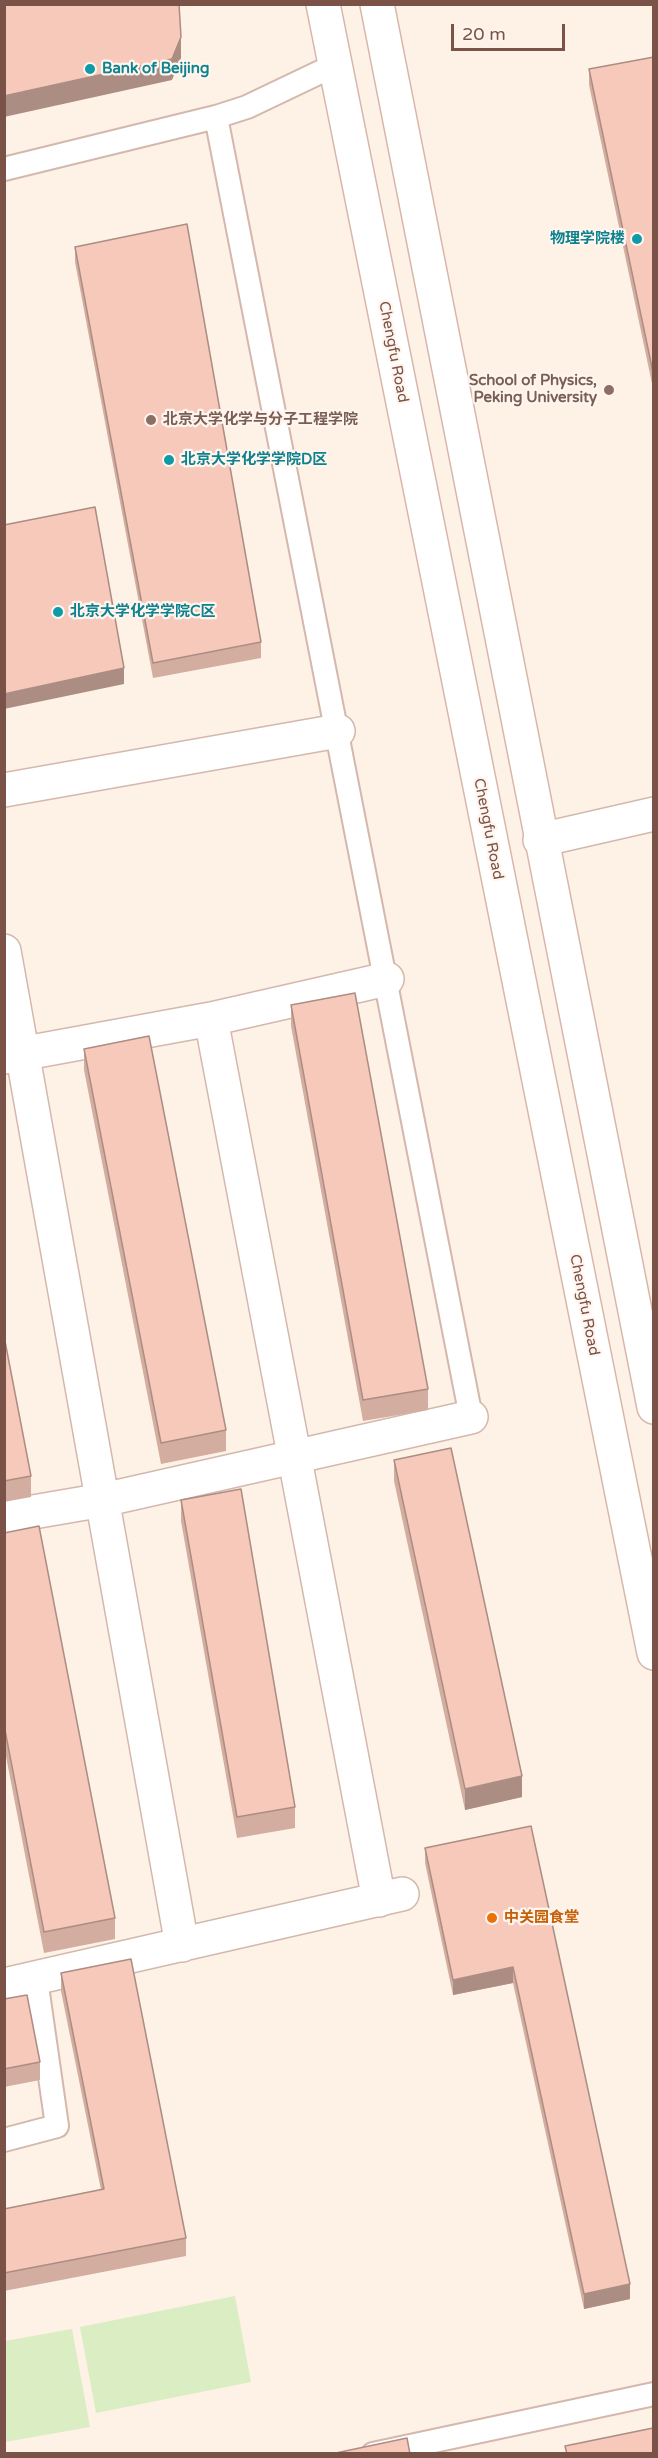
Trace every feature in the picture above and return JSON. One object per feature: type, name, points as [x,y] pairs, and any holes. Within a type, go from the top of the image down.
[{"type":"street","name":"Chengfu Road","points":[[323,4],[654,1653]]},
{"type":"street","points":[[377,4],[540,840],[654,1407]]},
{"type":"street","points":[[4,790],[338,731]]},
{"type":"street","points":[[540,840],[654,814]]},
{"type":"street","points":[[4,951],[14,1056],[103,1500],[182,1945]]},
{"type":"street","points":[[14,1056],[211,1019],[387,979]]},
{"type":"street","points":[[4,1985],[390,1897],[295,1458],[211,1019]]},
{"type":"street","points":[[4,1517],[103,1500],[471,1417]]},
{"type":"lane","points":[[4,169],[216,117],[247,107],[335,65]]},
{"type":"lane","points":[[216,117],[387,979],[471,1417]]},
{"type":"lane","points":[[4,2140],[57,2126],[36,1979]]},
{"type":"lane","points":[[373,2454],[654,2394]]},
{"type":"green space","points":[[235,2296],[251,2382],[96,2413],[80,2327]]},
{"type":"green space","points":[[72,2329],[90,2427],[5,2442],[5,2341]]},
{"type":"building","name":"Bank of Beijing","points":[[4,4],[179,4],[181,37],[172,59],[4,96]]},
{"type":"building","name":"物理学院楼","points":[[654,57],[654,377],[589,69]]},
{"type":"building","name":"北京大学化学学院D区","points":[[187,224],[261,642],[153,663],[75,247]]},
{"type":"building","name":"北京大学化学学院C区","points":[[95,507],[124,668],[4,694],[4,525]]},
{"type":"building","points":[[355,993],[428,1389],[363,1400],[291,1005]]},
{"type":"building","points":[[149,1036],[226,1430],[161,1443],[84,1049]]},
{"type":"building","points":[[4,1336],[31,1476],[4,1481]]},
{"type":"building","points":[[451,1448],[522,1776],[465,1789],[394,1460]]},
{"type":"building","points":[[241,1489],[295,1807],[237,1817],[181,1500]]},
{"type":"building","points":[[39,1526],[115,1918],[44,1932],[4,1725],[4,1533]]},
{"type":"building","points":[[531,1826],[630,2284],[584,2294],[513,1967],[453,1980],[425,1848]]},
{"type":"building","points":[[131,1959],[186,2238],[4,2273],[4,2209],[104,2189],[61,1973]]},
{"type":"building","points":[[27,1995],[40,2062],[4,2069],[4,1999]]},
{"type":"building","points":[[653,2428],[654,2454],[567,2454],[565,2446]]},
{"type":"building","points":[[407,2438],[410,2454],[331,2454]]},
{"type":"place","name":"Bank of Beijing","points":[[90,69]]},
{"type":"place","name":"物理学院楼","points":[[637,239]]},
{"type":"place","name":"School of Physics, Peking University","points":[[609,390]]},
{"type":"place","name":"北京大学化学与分子工程学院","points":[[151,420]]},
{"type":"place","name":"北京大学化学学院D区","points":[[169,460]]},
{"type":"place","name":"北京大学化学学院C区","points":[[58,612]]},
{"type":"place","name":"中关园食堂","points":[[492,1918]]}]
